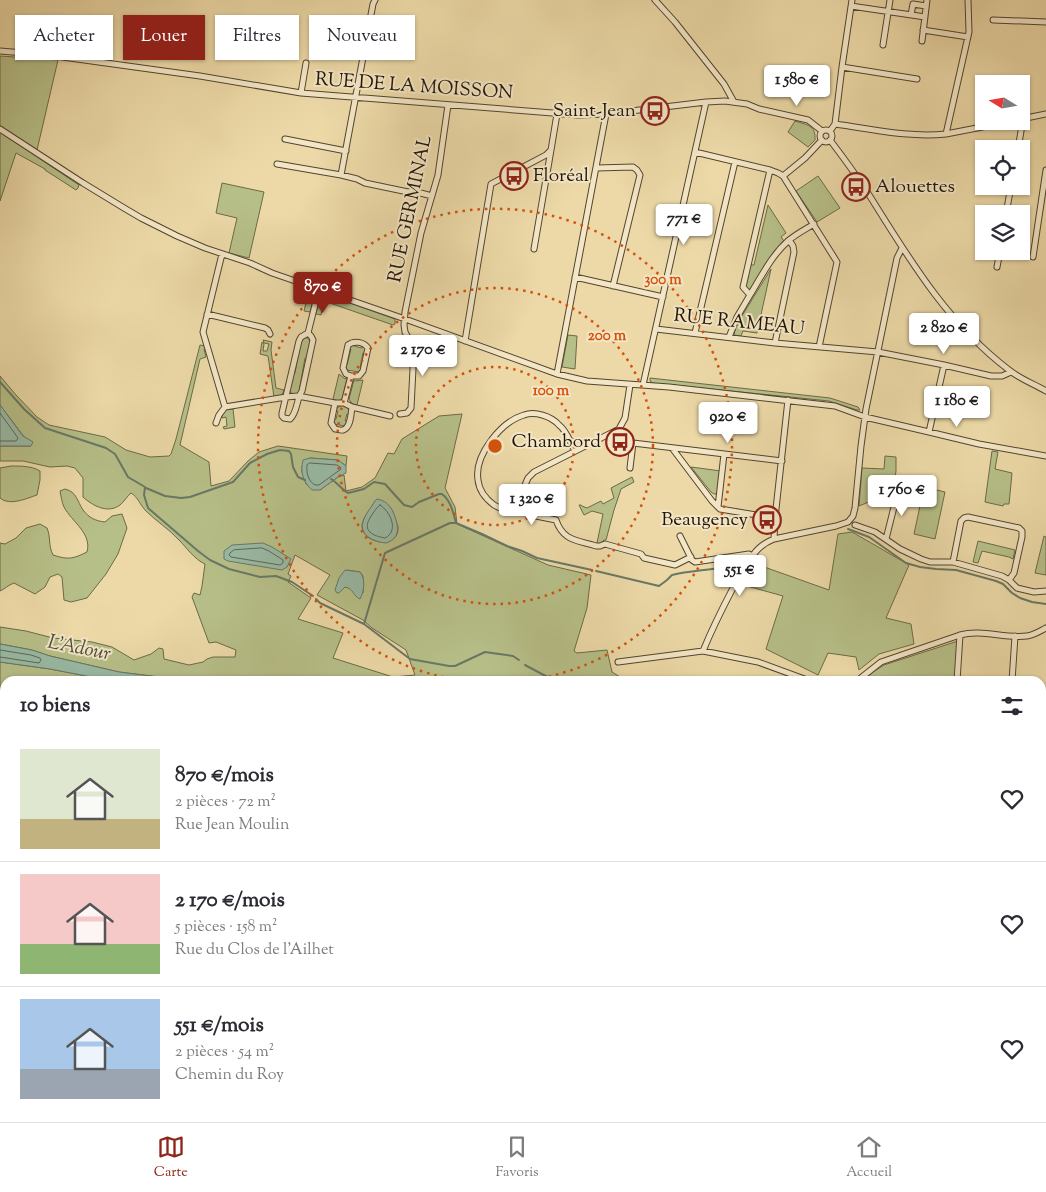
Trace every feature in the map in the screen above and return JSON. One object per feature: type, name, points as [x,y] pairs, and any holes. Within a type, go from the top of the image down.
[{"type":"street","points":[[341,175],[374,0]]},
{"type":"street","points":[[655,0],[675,22],[718,77],[734,102]]},
{"type":"street","points":[[883,45],[890,0]]},
{"type":"street","points":[[946,134],[969,32],[968,0]]},
{"type":"street","points":[[830,131],[835,124],[851,3],[925,18]]},
{"type":"street","points":[[911,15],[913,4],[927,3],[922,41]]},
{"type":"street","points":[[993,20],[1046,22]]},
{"type":"street","points":[[923,30],[968,37]]},
{"type":"street","name":"RUE DE LA MOISSON","points":[[0,51],[48,55],[200,76],[301,94],[557,114],[606,114],[725,101],[747,104],[759,109],[808,120],[822,131]]},
{"type":"street","points":[[301,94],[306,62]]},
{"type":"street","points":[[842,66],[917,79]]},
{"type":"street","points":[[643,385],[706,102]]},
{"type":"street","name":"RUE GERMINAL","points":[[405,319],[421,233],[438,175],[448,105]]},
{"type":"street","points":[[534,249],[557,114]]},
{"type":"street","points":[[557,374],[606,114]]},
{"type":"street","points":[[1030,117],[1046,114]]},
{"type":"street","points":[[835,124],[926,136],[975,128]]},
{"type":"street","points":[[0,129],[83,183],[142,218],[205,248],[557,374],[587,381],[643,385],[835,406],[865,417],[981,444],[1046,456]]},
{"type":"street","points":[[822,140],[820,137],[822,131],[830,131]]},
{"type":"street","points":[[830,131],[832,136],[830,140],[876,206],[908,258],[963,329],[984,350],[1011,372],[1046,391]]},
{"type":"street","points":[[285,139],[346,151]]},
{"type":"street","points":[[695,152],[770,170],[783,176],[805,158],[822,140]]},
{"type":"street","points":[[822,140],[827,142],[830,140]]},
{"type":"street","points":[[465,341],[491,184],[546,155],[551,150]]},
{"type":"street","points":[[694,333],[736,162]]},
{"type":"street","points":[[278,164],[341,175],[365,183],[432,196]]},
{"type":"street","points":[[596,168],[633,167],[640,175],[613,286]]},
{"type":"street","points":[[750,295],[743,287],[770,170]]},
{"type":"street","points":[[1033,257],[1046,170]]},
{"type":"street","name":"RUE RAMEAU","points":[[783,176],[837,262],[819,347]]},
{"type":"street","points":[[729,337],[750,295],[776,254],[789,240],[814,224]]},
{"type":"street","points":[[775,343],[794,252],[789,240]]},
{"type":"street","points":[[703,651],[714,625],[742,571],[752,556],[768,541],[836,526],[848,522],[853,516],[866,409],[897,258],[902,248]]},
{"type":"street","points":[[223,254],[203,332],[226,407]]},
{"type":"street","points":[[997,267],[998,260]]},
{"type":"street","points":[[575,277],[663,297]]},
{"type":"street","points":[[308,333],[319,289]]},
{"type":"street","points":[[207,314],[265,328],[270,334]]},
{"type":"street","points":[[400,414],[407,413],[411,408],[414,349],[405,332],[405,319]]},
{"type":"street","name":"RUE RAMEAU","points":[[656,329],[775,343],[878,352],[991,376],[1002,376],[1011,372]]},
{"type":"street","points":[[308,333],[313,340],[302,391],[298,396],[294,416],[290,420],[282,416],[299,341],[301,336],[308,333]]},
{"type":"street","points":[[355,342],[362,343],[368,348],[363,371],[359,376],[351,376],[346,374],[343,368],[348,345],[355,342]]},
{"type":"street","points":[[929,432],[944,365]]},
{"type":"street","points":[[344,403],[351,376]]},
{"type":"street","points":[[575,451],[559,424],[548,417],[536,414],[522,415],[506,425],[486,448],[480,461],[478,480],[482,492],[490,502],[500,509],[511,510],[515,508],[528,478],[534,472],[619,429],[626,418],[630,385]]},
{"type":"street","points":[[216,423],[219,415],[226,407],[298,396],[344,403],[352,407],[390,416]]},
{"type":"street","points":[[774,539],[788,400]]},
{"type":"street","points":[[335,403],[331,423],[335,429],[339,430],[346,429],[352,407]]},
{"type":"street","points":[[619,429],[626,440],[633,443],[782,461]]},
{"type":"street","points":[[630,468],[633,443]]},
{"type":"street","points":[[672,448],[712,502],[720,509],[775,518]]},
{"type":"street","points":[[718,507],[724,454]]},
{"type":"street","points":[[886,539],[895,503],[901,489]]},
{"type":"street","points":[[515,508],[531,515],[556,520],[559,528],[566,536],[596,546],[605,544],[641,554],[644,558],[675,565],[691,557]]},
{"type":"street","points":[[953,562],[961,521],[964,518],[968,517],[1020,528],[1022,531],[1019,552],[1014,573],[1009,580]]},
{"type":"street","points":[[855,525],[875,532],[900,549],[921,559],[930,562],[953,562],[1002,576],[1017,588],[1034,592],[1046,592]]},
{"type":"street","points":[[680,536],[692,560],[697,562],[749,554],[752,556]]},
{"type":"street","points":[[863,676],[881,662],[970,632],[1029,636],[1046,628]]},
{"type":"street","points":[[957,676],[960,635]]},
{"type":"street","points":[[1012,676],[1015,636]]},
{"type":"street","points":[[618,662],[703,651],[758,662],[796,676]]},
{"type":"green space","points":[[0,56],[15,57],[15,60],[58,60],[37,150],[0,126]]},
{"type":"green space","points":[[795,121],[810,126],[814,131],[815,140],[808,147],[788,132]]},
{"type":"green space","points":[[0,132],[79,185],[78,188],[76,190],[45,169],[16,153],[0,201]]},
{"type":"green space","points":[[818,176],[840,208],[817,222],[796,191]]},
{"type":"green space","points":[[222,183],[264,192],[249,258],[229,253],[237,218],[216,213]]},
{"type":"green space","points":[[768,205],[786,233],[781,237],[784,241],[751,290],[748,291],[745,286],[750,265],[754,265]]},
{"type":"green space","points":[[771,269],[757,333],[743,331],[741,336],[734,335],[736,326]]},
{"type":"green space","points":[[298,285],[313,294],[310,312],[304,311],[307,298],[304,294],[296,291]]},
{"type":"green space","points":[[325,294],[395,319],[395,324],[393,325],[327,302],[323,304],[321,315],[316,314],[320,299]]},
{"type":"green space","points":[[568,335],[577,336],[575,369],[562,367]]},
{"type":"green space","points":[[308,338],[311,343],[307,358],[305,358],[299,392],[295,394],[291,393],[289,389],[293,373],[295,373],[301,341]]},
{"type":"green space","points":[[263,340],[272,342],[271,350],[276,388],[284,390],[282,395],[274,397],[268,356],[260,354],[262,342],[264,344],[263,351],[267,351],[269,344],[264,343]]},
{"type":"green space","points":[[354,344],[354,346],[366,348],[360,368],[362,369],[359,372],[347,370],[345,365],[347,365],[351,349],[349,347]]},
{"type":"green space","points":[[200,345],[206,348],[204,349],[206,357],[200,359],[180,445],[209,462],[211,486],[229,481],[259,452],[278,446],[347,456],[346,466],[338,460],[310,458],[302,466],[306,484],[320,490],[344,475],[346,491],[362,487],[375,478],[388,453],[394,454],[402,439],[439,416],[462,414],[445,488],[455,507],[457,524],[548,565],[591,575],[587,608],[574,651],[577,653],[607,650],[612,672],[618,676],[404,676],[415,675],[406,650],[363,620],[317,595],[330,575],[295,555],[288,574],[291,576],[288,582],[311,598],[298,619],[343,633],[333,658],[390,676],[151,676],[119,672],[0,644],[0,627],[53,638],[92,642],[112,647],[134,660],[151,654],[159,648],[163,649],[164,659],[189,665],[203,662],[213,657],[235,657],[236,650],[216,642],[209,643],[192,597],[194,593],[200,595],[205,564],[146,511],[131,493],[115,508],[101,508],[83,497],[83,478],[75,468],[67,466],[50,467],[23,461],[0,461],[0,446],[31,446],[0,405],[0,376],[37,417],[49,425],[105,437],[126,450],[150,457],[169,456]],"holes":[[[375,501],[388,505],[398,526],[394,539],[388,542],[381,542],[368,537],[363,532],[362,525],[365,516]],[[347,570],[360,572],[363,576],[363,593],[345,587],[339,593]]]},
{"type":"green space","points":[[339,374],[345,379],[347,378],[342,399],[338,401],[333,399]]},
{"type":"green space","points":[[650,378],[830,398],[858,407],[860,410],[829,401],[653,383],[650,381]]},
{"type":"green space","points":[[354,380],[363,380],[357,405],[352,404],[349,399]]},
{"type":"green space","points":[[342,405],[348,408],[349,412],[344,426],[334,424],[338,411],[336,411],[337,408]]},
{"type":"green space","points":[[233,409],[235,427],[224,429],[223,427],[227,426],[226,417],[222,418],[222,414],[225,410]]},
{"type":"green space","points":[[992,451],[998,452],[995,469],[1012,473],[1009,504],[1004,504],[1003,506],[985,502]]},
{"type":"green space","points":[[885,456],[896,457],[893,492],[859,506],[862,468],[884,469]]},
{"type":"green space","points":[[11,466],[30,467],[40,471],[37,495],[13,502],[0,498],[0,468]]},
{"type":"green space","points":[[691,467],[721,471],[716,494],[711,492]]},
{"type":"green space","points":[[632,477],[634,482],[621,489],[606,540],[600,544],[597,543],[603,514],[592,511],[584,515],[579,505],[587,508],[601,501],[603,504],[614,498],[611,488]]},
{"type":"green space","points":[[924,487],[945,492],[935,539],[914,534]]},
{"type":"green space","points":[[65,489],[72,492],[85,513],[96,520],[105,522],[112,516],[122,514],[127,528],[118,554],[106,574],[87,598],[71,602],[64,600],[62,577],[58,574],[50,577],[45,587],[35,594],[14,583],[0,591],[0,543],[5,544],[16,538],[26,528],[40,524],[47,528],[53,555],[70,558],[87,552],[88,545],[84,533],[63,505],[60,491]]},
{"type":"green space","points":[[852,532],[909,565],[886,618],[911,624],[914,644],[879,654],[859,670],[856,657],[828,653],[818,675],[766,649],[783,596],[740,584],[753,563],[829,590],[838,534]]},
{"type":"green space","points":[[1044,536],[1046,537],[1046,575],[1035,573]]},
{"type":"green space","points":[[978,541],[1015,550],[1013,559],[982,551],[978,563],[973,562]]},
{"type":"green space","points":[[958,641],[955,676],[869,676],[884,665]]},
{"type":"green space","points":[[0,662],[86,676],[0,676]]},
{"type":"water","points":[[0,405],[23,436],[33,442],[31,446],[0,446]]},
{"type":"water","points":[[310,458],[338,460],[346,466],[346,473],[320,490],[312,490],[306,484],[302,473],[303,460]]},
{"type":"water","points":[[377,499],[385,502],[390,507],[397,524],[397,534],[386,543],[366,535],[362,527],[365,516]]},
{"type":"water","points":[[263,543],[291,559],[287,567],[282,570],[224,559],[224,551],[232,545]]},
{"type":"water","points":[[345,570],[360,572],[362,575],[364,586],[360,599],[348,588],[345,587],[339,593],[335,590],[339,578]]},
{"type":"water","points":[[0,644],[119,672],[151,676],[86,676],[0,662]]},
{"type":"waterway","points":[[0,382],[24,409],[45,428],[106,448],[115,454],[128,477],[145,487],[144,495],[148,508],[210,560],[229,569],[260,577],[276,576],[292,582],[313,596]]},
{"type":"waterway","points":[[146,488],[165,496],[190,497],[233,482],[250,463],[280,450],[289,451],[298,477],[305,480]]},
{"type":"waterway","points":[[331,479],[348,493],[364,489],[374,482],[385,484],[404,505],[412,507],[419,502],[442,494],[450,503],[456,523]]},
{"type":"waterway","points":[[364,624],[385,553],[450,523],[456,523],[537,558],[592,570]]},
{"type":"waterway","points":[[848,529],[869,537],[906,563],[920,567],[956,570],[996,581],[1003,584],[1020,598],[1046,604]]},
{"type":"waterway","points":[[596,571],[659,586],[672,575],[727,567],[745,561]]},
{"type":"waterway","points":[[316,599],[320,603],[364,624],[410,659],[455,666],[485,652],[513,656],[519,660]]},
{"type":"waterway","points":[[525,665],[546,676]]},
{"type":"place","name":"Saint-Jean","points":[[655,111]]},
{"type":"place","name":"Floréal","points":[[514,176]]},
{"type":"place","name":"Alouettes","points":[[856,187]]},
{"type":"place","name":"Chambord","points":[[620,442]]},
{"type":"place","name":"Beaugency","points":[[767,520]]},
{"type":"water label","name":"L'Adour","points":[[79,649]]}]
